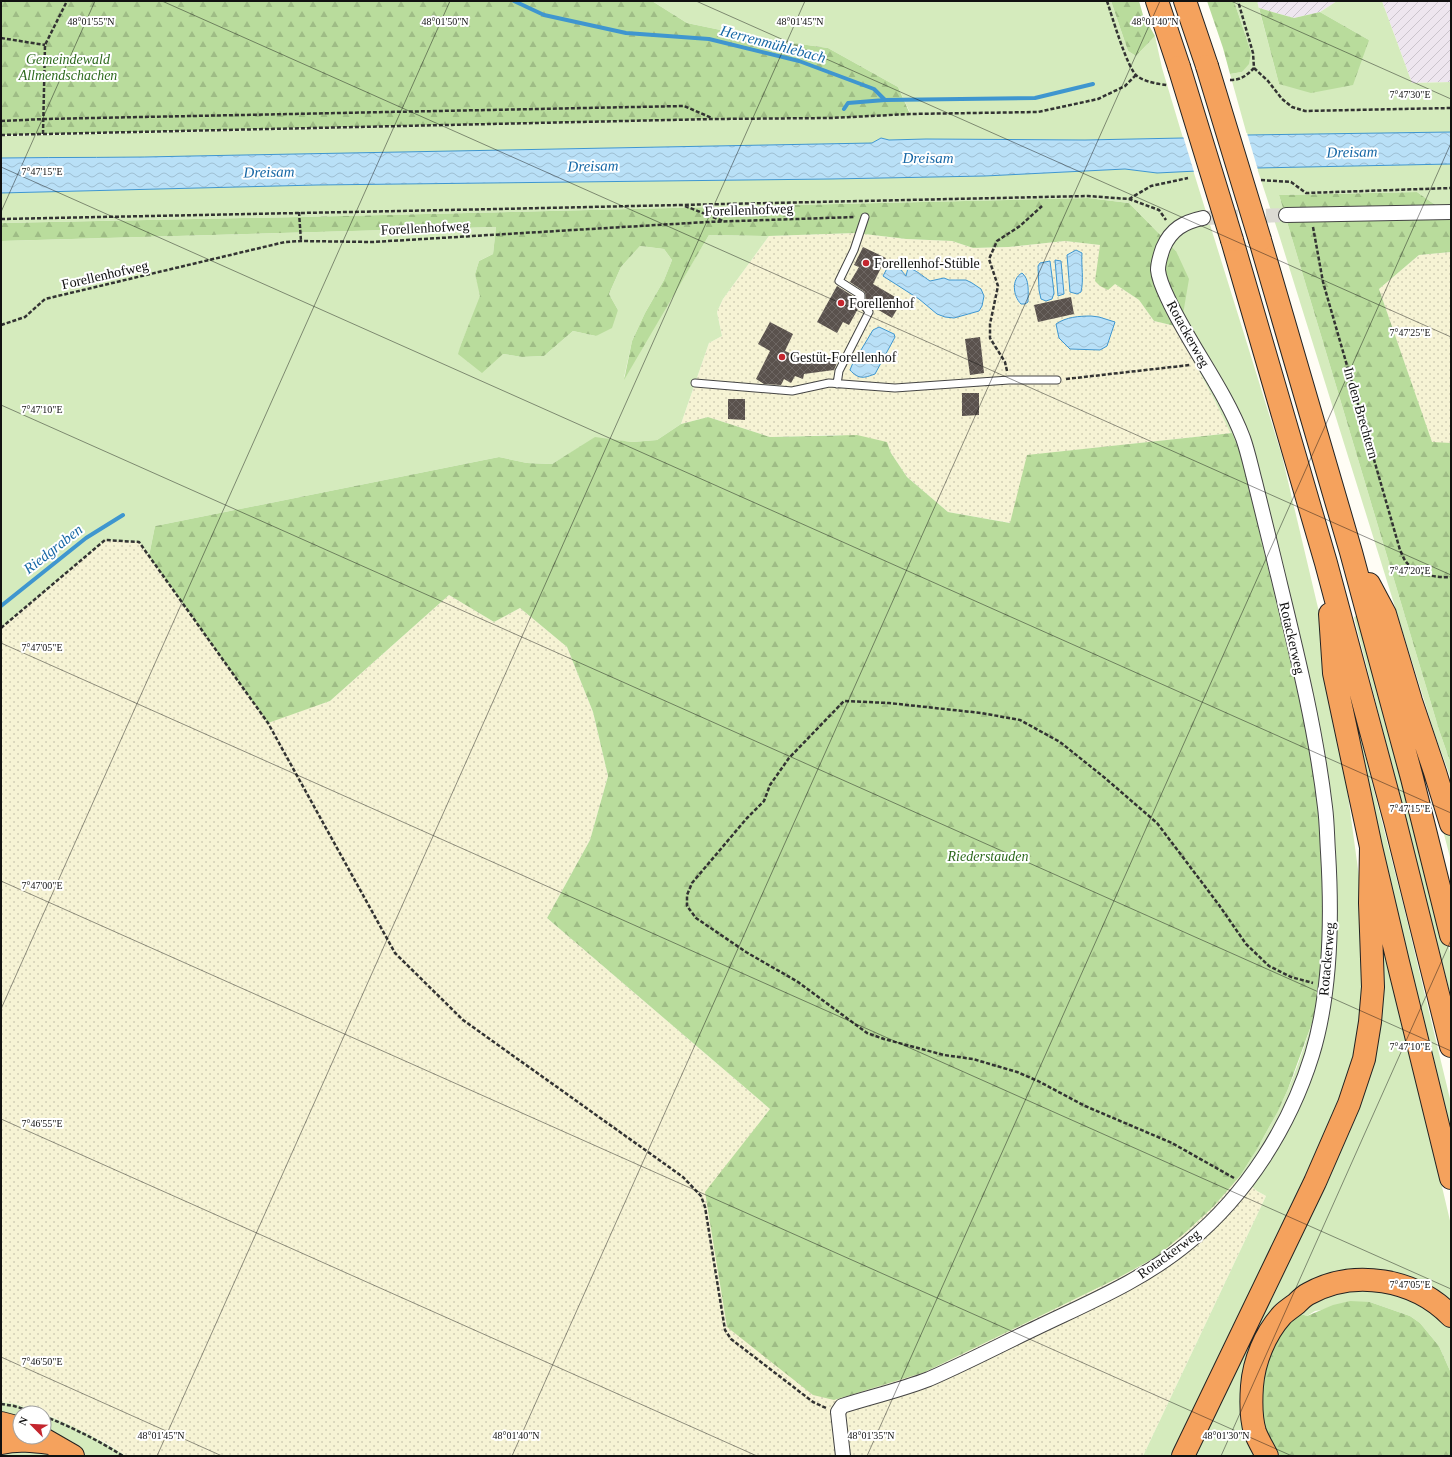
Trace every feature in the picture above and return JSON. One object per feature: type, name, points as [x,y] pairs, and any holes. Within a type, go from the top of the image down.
[{"type":"highway","points":[[1157,1],[1179,67],[1232,240],[1326,563],[1395,821],[1451,1046]]},
{"type":"highway","points":[[1186,1],[1260,240],[1351,552],[1412,778],[1451,935]]},
{"type":"highway","points":[[1351,552],[1385,614],[1411,701],[1451,824]]},
{"type":"highway","points":[[1326,563],[1334,673],[1371,847],[1451,1178]]},
{"type":"highway","points":[[1183,1456],[1315,1182],[1349,1104],[1364,1059],[1370,1022],[1373,987],[1370,903],[1371,847]]},
{"type":"highway","points":[[1267,1456],[1255,1432],[1251,1400],[1254,1372],[1264,1342],[1282,1315],[1308,1294],[1336,1283],[1360,1280],[1379,1281],[1397,1284],[1416,1290],[1440,1304],[1451,1316]]},
{"type":"highway","points":[[1,1423],[12,1426]]},
{"type":"highway","points":[[1,1443],[12,1441]]},
{"type":"highway","points":[[52,1444],[73,1456]]},
{"type":"street","points":[[1286,215],[1451,212]]},
{"type":"street","points":[[1173,230],[1187,222],[1203,218]]},
{"type":"street","name":"Rotackerweg","points":[[838,1412],[842,1406],[927,1379],[1117,1289],[1160,1263],[1189,1242],[1220,1213],[1245,1183],[1266,1154],[1302,1085],[1313,1053],[1326,985],[1330,933],[1330,881],[1326,811],[1317,748],[1284,602],[1243,438],[1203,363],[1181,326],[1161,284],[1158,270],[1161,253],[1173,230]]},
{"type":"street","points":[[838,1412],[843,1456]]},
{"type":"lane","points":[[837,384],[839,370],[870,312],[861,301],[861,295],[839,281],[854,250],[865,218]]},
{"type":"lane","points":[[695,383],[792,391],[829,383],[895,388],[1009,380],[1057,380]]},
{"type":"path","points":[[42,134],[44,119],[45,45],[67,1]]},
{"type":"path","points":[[1107,1],[1127,58],[1136,75],[1146,80],[1165,85]]},
{"type":"path","points":[[1238,1],[1254,53],[1254,68],[1246,76],[1238,80]]},
{"type":"path","points":[[1,38],[45,45]]},
{"type":"path","points":[[1254,68],[1268,81],[1282,99],[1292,107],[1305,111],[1451,108]]},
{"type":"path","points":[[1,136],[713,119],[832,118],[910,114],[1038,112],[1098,99],[1126,86],[1136,75]]},
{"type":"path","points":[[1,122],[44,119],[684,106],[713,119]]},
{"type":"path","points":[[1129,199],[1151,186],[1188,178]]},
{"type":"path","points":[[1261,180],[1291,182],[1306,193],[1451,188]]},
{"type":"path","points":[[1,219],[1088,196],[1129,199],[1158,210],[1173,230]]},
{"type":"path","points":[[682,205],[724,221]]},
{"type":"path","points":[[1009,380],[1005,362],[990,338],[990,324],[998,286],[989,259],[997,241],[1020,226],[1042,206]]},
{"type":"path","points":[[300,212],[301,241]]},
{"type":"path","name":"In den Brechtern","points":[[1310,214],[1323,282],[1400,550],[1406,563],[1416,571],[1429,576],[1444,578],[1451,577]]},
{"type":"path","name":"Forellenhofweg","points":[[1,325],[25,317],[45,299],[285,242],[373,242],[724,221],[806,218],[865,218]]},
{"type":"path","points":[[1057,380],[1203,363]]},
{"type":"path","points":[[1,628],[105,540],[139,542],[268,722],[396,953],[463,1020],[683,1176],[701,1196],[705,1207],[725,1330],[731,1339],[814,1402],[838,1412]]},
{"type":"path","points":[[1245,1183],[1172,1143],[1085,1106],[1038,1081],[1016,1072],[973,1059],[944,1055],[867,1033],[798,982],[746,952],[696,918],[687,906],[687,896],[692,883],[747,818],[764,801],[770,786],[789,758],[844,701],[981,713],[1020,720],[1060,742],[1106,778],[1157,823],[1219,905],[1246,944],[1269,966],[1291,978],[1326,985]]},
{"type":"path","points":[[1,1404],[12,1406]]},
{"type":"path","points":[[52,1419],[105,1444],[123,1456]]},
{"type":"shaded area","points":[[1257,1],[1337,1],[1320,12],[1294,18],[1259,8]]},
{"type":"shaded area","points":[[1382,1],[1451,1],[1451,82],[1412,83]]},
{"type":"shaded area","points":[[856,233],[906,239],[952,241],[973,248],[1009,247],[1065,241],[1101,245],[1115,284],[1139,300],[1154,321],[1175,326],[1232,433],[1058,452],[1011,523],[948,512],[907,477],[891,453],[887,442],[837,435],[770,437],[708,417],[681,424],[709,343],[722,336],[717,312],[723,299],[769,236]],"holes":[[[1055,260],[1060,261],[1064,293],[1058,296]],[[1050,261],[1052,270],[1039,290],[1038,266],[1040,263]],[[908,268],[916,270],[930,281],[944,278],[949,280],[956,279],[979,311],[954,318],[937,314],[919,299],[901,270],[906,276]],[[1025,276],[1028,302],[1021,304],[1017,300],[1015,294]],[[1091,316],[1100,350],[1070,349],[1059,338],[1056,324],[1073,317]],[[879,327],[894,334],[891,345]]]},
{"type":"shaded area","points":[[1451,252],[1451,443],[1432,443],[1379,289],[1419,255]]},
{"type":"shaded area","points":[[105,540],[139,542],[268,722],[330,701],[449,595],[494,622],[520,608],[567,647],[593,712],[608,776],[590,840],[547,918],[770,1109],[706,1192],[727,1327],[925,1372],[1118,1278],[1156,1257],[1214,1206],[1240,1176],[1257,1191],[1266,1196],[1143,1456],[126,1456],[106,1443],[52,1417],[52,1405],[18,1405],[1,1402],[1,628]]},
{"type":"green space","name":"Gemeindewald Allmendschachen","points":[[1,1],[652,1],[687,23],[759,38],[828,48],[898,87],[910,114],[831,118],[713,119],[1,135]]},
{"type":"green space","points":[[652,1],[1111,1],[1128,51],[1136,56],[1155,36],[1162,68],[1183,138],[1085,140],[889,140],[881,138],[872,143],[168,157],[1,158],[1,136],[713,119],[831,118],[910,113],[898,87],[828,48],[759,38],[687,23]]},
{"type":"green space","points":[[1111,1],[1139,1],[1143,15],[1155,36],[1136,56],[1128,51]]},
{"type":"green space","points":[[1207,1],[1234,1],[1251,52],[1249,64],[1242,72],[1230,74]]},
{"type":"green space","points":[[1234,1],[1257,1],[1279,84],[1369,40],[1320,12],[1337,1],[1382,1],[1412,83],[1451,82],[1451,132],[1247,135],[1230,74],[1242,72],[1251,52]]},
{"type":"green space","points":[[1259,8],[1294,18],[1320,12],[1369,40],[1353,85],[1311,93],[1279,84]]},
{"type":"green space","points":[[1451,164],[1451,216],[1417,192],[1279,195],[1439,730],[1451,764],[1451,779],[1434,732],[1257,168]]},
{"type":"green space","points":[[1125,169],[1157,173],[1193,170],[1282,456],[1319,612],[1336,707],[1360,884],[1364,990],[1352,1060],[1340,1099],[1314,1162],[1177,1456],[1143,1456],[1266,1196],[1257,1191],[1240,1176],[1273,1120],[1282,1101],[1296,1068],[1312,1023],[1241,455],[1215,401],[1175,326],[1176,251],[1129,203],[1088,198],[1,223],[1,193],[317,185],[985,176]]},
{"type":"green space","points":[[1417,192],[1451,216],[1451,252],[1419,255],[1379,289],[1432,442],[1451,443],[1451,764],[1439,730],[1279,195]]},
{"type":"green space","points":[[1088,198],[1129,203],[1176,251],[1189,279],[1181,326],[1154,321],[1139,300],[1115,284],[1108,290],[1100,286],[1095,281],[1100,245],[1065,241],[1009,247],[973,248],[952,241],[906,239],[856,233],[769,236],[709,235],[624,380],[632,341],[645,313],[664,280],[672,260],[664,249],[640,246],[621,267],[609,294],[618,310],[612,328],[596,336],[573,331],[544,356],[522,357],[503,354],[482,373],[458,354],[480,296],[475,274],[479,261],[493,254],[496,227],[1,241],[1,223]]},
{"type":"green space","points":[[496,227],[493,254],[479,261],[475,274],[481,296],[461,344],[459,354],[503,354],[522,357],[544,356],[573,331],[596,336],[618,310],[609,294],[621,267],[640,246],[664,249],[672,260],[664,280],[645,313],[632,341],[624,378],[709,235],[769,236],[723,299],[717,312],[722,336],[709,343],[681,424],[657,440],[632,442],[595,438],[552,464],[527,463],[499,457],[155,526],[149,556],[139,542],[105,540],[1,628],[1,241]]},
{"type":"green space","name":"Riederstauden","points":[[708,417],[770,437],[857,435],[887,442],[891,453],[907,477],[948,512],[1010,523],[1027,455],[1232,433],[1241,455],[1311,749],[1319,813],[1324,879],[1326,930],[1321,982],[1312,1023],[1288,1089],[1278,1111],[1240,1176],[1214,1206],[1186,1232],[1156,1257],[1118,1278],[925,1372],[834,1400],[813,1395],[727,1327],[705,1192],[770,1109],[547,918],[590,840],[608,776],[593,712],[567,647],[520,608],[494,622],[449,595],[330,701],[268,723],[149,556],[155,526],[499,457],[527,463],[552,464],[595,437],[632,442],[657,440],[681,424]]},
{"type":"green space","points":[[1361,614],[1451,956],[1451,997],[1354,617]]},
{"type":"green space","points":[[1355,716],[1404,908],[1451,1103],[1451,1150],[1353,722]]},
{"type":"green space","points":[[1429,765],[1451,836],[1451,861],[1428,773]]},
{"type":"green space","points":[[1385,944],[1451,1225],[1451,1307],[1430,1292],[1308,1286],[1258,1456],[1193,1456],[1349,1116],[1380,945]]},
{"type":"green space","points":[[1355,1290],[1385,1290],[1421,1305],[1443,1321],[1451,1329],[1451,1373],[1439,1346],[1420,1323],[1410,1316],[1370,1302],[1315,1311],[1307,1316],[1298,1313],[1320,1299],[1338,1292]]},
{"type":"green space","points":[[1350,1301],[1370,1302],[1410,1316],[1420,1323],[1439,1346],[1451,1373],[1451,1456],[1280,1456],[1266,1432],[1262,1418],[1260,1381],[1273,1339],[1298,1313],[1307,1316],[1333,1305]]},
{"type":"green space","points":[[1,1402],[18,1405],[12,1405],[12,1420],[1,1417]]},
{"type":"green space","points":[[52,1417],[86,1433],[126,1456],[87,1456],[69,1443],[52,1435]]},
{"type":"green space","points":[[27,1447],[57,1456],[1,1456],[1,1450]]},
{"type":"water","name":"Dreisam","points":[[1451,132],[1451,164],[1257,168],[1157,173],[1125,169],[985,176],[317,185],[1,193],[1,158],[168,157],[872,143],[881,138],[889,140],[1085,140],[1247,135]]},
{"type":"water","points":[[1076,250],[1082,253],[1082,287],[1081,292],[1077,294],[1070,292],[1067,255]]},
{"type":"water","points":[[1055,260],[1061,261],[1064,294],[1058,296]]},
{"type":"water","points":[[1050,261],[1054,293],[1052,299],[1046,301],[1041,299],[1038,266],[1040,263]]},
{"type":"water","points":[[890,263],[901,270],[906,276],[908,268],[930,281],[944,278],[949,280],[966,280],[981,289],[984,296],[982,306],[979,311],[954,318],[937,314],[919,299],[883,276]]},
{"type":"water","points":[[1022,273],[1025,276],[1028,286],[1028,302],[1025,304],[1021,304],[1018,301],[1014,288],[1016,279]]},
{"type":"water","points":[[1091,316],[1115,322],[1107,346],[1100,350],[1070,349],[1059,338],[1056,324],[1073,317]]},
{"type":"water","points":[[879,327],[894,334],[895,337],[875,374],[859,377],[850,370],[852,365],[873,330]]},
{"type":"pier","points":[[1247,133],[1258,170],[1194,172],[1183,136]]},
{"type":"building","points":[[863,247],[886,258],[873,284],[902,301],[892,318],[870,305],[866,299],[865,292],[850,282],[859,267],[854,265]]},
{"type":"building","name":"Forellenhof","points":[[837,286],[856,298],[859,307],[849,325],[843,322],[837,333],[817,322]]},
{"type":"building","points":[[1071,297],[1074,314],[1038,322],[1034,305]]},
{"type":"building","name":"Gestüt-Forellenhof","points":[[770,322],[793,334],[785,351],[810,362],[839,358],[834,370],[804,374],[803,379],[795,376],[791,383],[784,379],[781,385],[764,384],[756,379],[770,351],[758,344]]},
{"type":"building","points":[[980,337],[984,373],[970,375],[965,339]]},
{"type":"building","points":[[962,393],[979,393],[979,415],[962,416]]},
{"type":"building","points":[[728,399],[745,399],[745,420],[728,419]]},
{"type":"waterway","name":"Herrenmühlebach","points":[[514,1],[544,15],[626,33],[709,39],[799,61],[874,89],[885,100],[1035,98],[1093,84]]},
{"type":"waterway","points":[[844,109],[848,103],[885,100]]},
{"type":"waterway","name":"Riedgraben","points":[[1,606],[86,538],[123,515]]},
{"type":"tunnel","points":[[1203,218],[1286,215]]},
{"type":"place","name":"Forellenhof-Stüble","points":[[866,263]]},
{"type":"place","name":"Forellenhof","points":[[841,303]]},
{"type":"place","name":"Gestüt-Forellenhof","points":[[782,357]]}]
